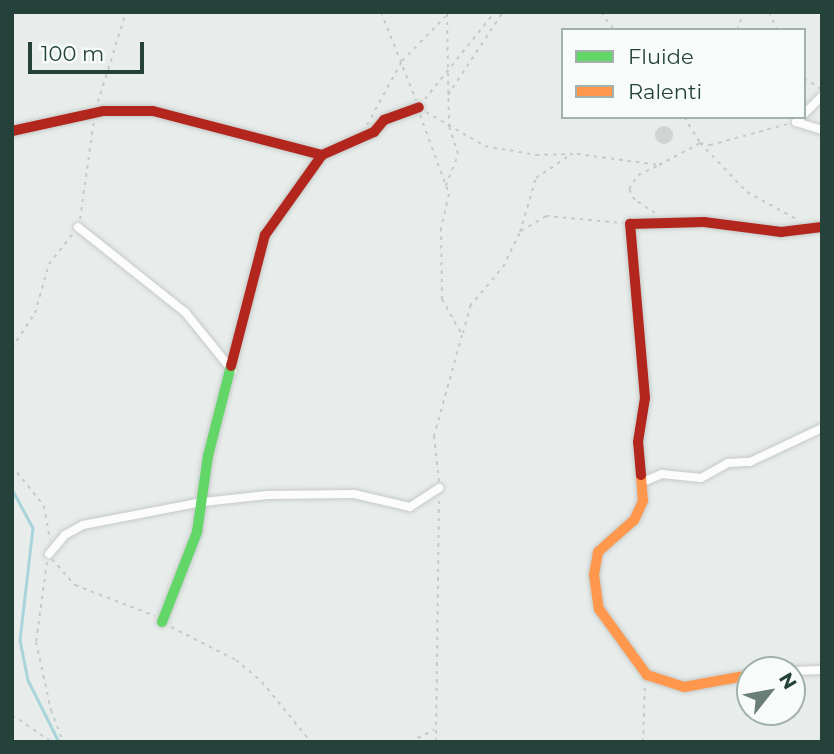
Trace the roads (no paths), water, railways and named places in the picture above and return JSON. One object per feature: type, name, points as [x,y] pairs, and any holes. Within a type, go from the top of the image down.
[{"type":"street","points":[[806,112],[822,96]]},
{"type":"street","points":[[162,622],[197,532],[206,467],[267,228],[322,155],[357,141],[384,120],[419,107]]},
{"type":"street","points":[[12,131],[95,115],[160,111],[198,126],[224,128],[322,155]]},
{"type":"street","points":[[802,119],[822,130]]},
{"type":"street","points":[[736,678],[684,687],[647,675],[602,618],[594,575],[603,544],[628,526],[640,509],[643,482],[638,442],[645,398],[631,224],[668,221],[781,232],[820,227]]},
{"type":"street","points":[[78,227],[186,312],[232,370]]},
{"type":"street","points":[[643,482],[662,474],[701,478],[728,463],[750,462],[822,428]]},
{"type":"street","points":[[49,554],[65,535],[83,525],[203,502],[268,495],[354,494],[408,507],[439,488]]},
{"type":"waterway","points":[[12,489],[33,528],[20,640],[28,680],[59,742]]}]
